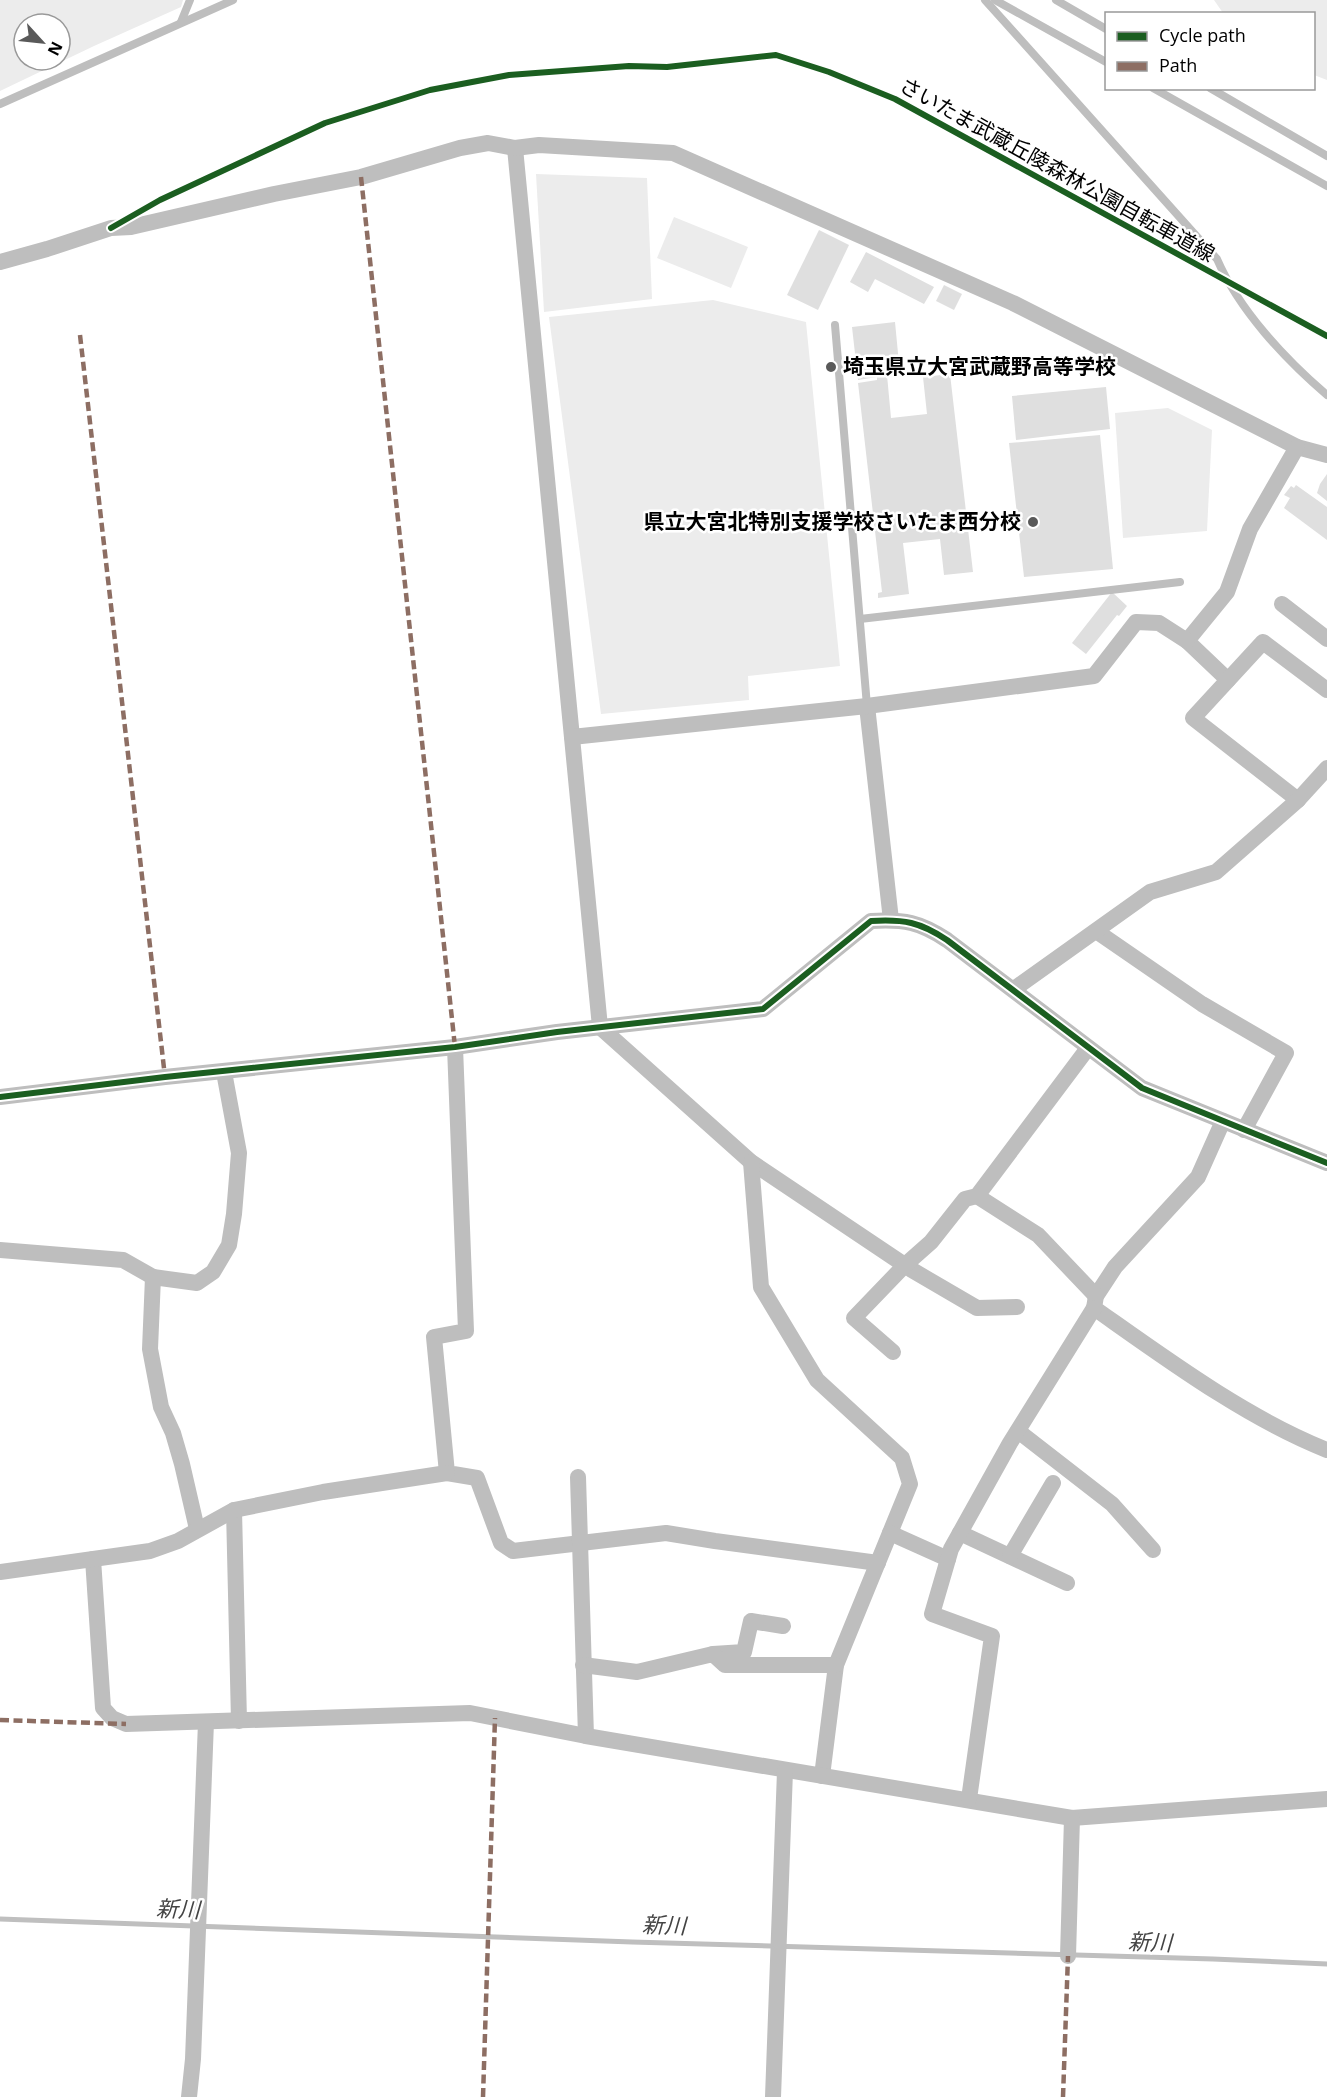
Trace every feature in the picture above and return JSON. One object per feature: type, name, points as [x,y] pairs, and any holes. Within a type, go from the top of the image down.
[{"type":"street","points":[[0,262],[111,228],[131,227],[274,194],[361,177],[488,142],[514,148],[539,146],[673,153],[1012,303],[1297,447],[1327,455]]},
{"type":"street","points":[[514,148],[600,1027],[751,1162],[905,1265],[977,1308],[1017,1307]]},
{"type":"street","points":[[1187,641],[1227,592],[1251,529],[1297,447]]},
{"type":"street","points":[[1282,604],[1327,639]]},
{"type":"street","points":[[572,737],[867,706],[1094,676],[1136,622],[1158,623],[1187,641],[1228,680]]},
{"type":"street","points":[[1298,800],[1193,717],[1263,642],[1327,690]]},
{"type":"street","points":[[867,706],[891,920]]},
{"type":"street","points":[[1014,990],[1150,892],[1216,872],[1298,800],[1327,768]]},
{"type":"street","points":[[0,1097],[455,1047],[600,1027],[764,1009],[871,921],[891,920],[927,927],[1142,1088],[1327,1163]]},
{"type":"street","points":[[1096,931],[1202,1004],[1286,1053],[1244,1130]]},
{"type":"street","points":[[447,1473],[434,1337],[466,1331],[455,1047]]},
{"type":"street","points":[[893,1352],[854,1318],[905,1265],[931,1242],[965,1199],[977,1196],[1088,1048]]},
{"type":"street","points":[[0,1250],[123,1260],[153,1277],[197,1283],[213,1272],[229,1245],[239,1153],[224,1072]]},
{"type":"street","points":[[969,1799],[992,1636],[932,1614],[951,1549],[1115,1266],[1198,1177],[1223,1121]]},
{"type":"street","points":[[751,1162],[761,1287],[817,1380],[902,1458],[910,1484],[836,1665],[822,1776]]},
{"type":"street","points":[[977,1196],[1038,1235],[1095,1302],[1224,1396],[1305,1441],[1327,1450]]},
{"type":"street","points":[[153,1277],[150,1350],[161,1407],[176,1444],[197,1529]]},
{"type":"street","points":[[1018,1431],[1113,1504],[1153,1550]]},
{"type":"street","points":[[0,1572],[150,1551],[178,1541],[234,1510],[323,1492],[447,1473],[477,1478],[501,1543],[513,1551],[666,1533],[878,1563]]},
{"type":"street","points":[[579,1478],[586,1736]]},
{"type":"street","points":[[1010,1556],[1053,1483]]},
{"type":"street","points":[[234,1510],[238,1721]]},
{"type":"street","points":[[890,1533],[948,1559]]},
{"type":"street","points":[[960,1533],[1067,1583]]},
{"type":"street","points":[[93,1559],[103,1708],[112,1719],[126,1724],[471,1713],[785,1771],[969,1799],[1072,1818],[1327,1799]]},
{"type":"street","points":[[584,1665],[637,1672],[713,1654],[744,1652],[751,1621],[783,1626]]},
{"type":"street","points":[[713,1654],[725,1665],[836,1665]]},
{"type":"street","points":[[189,2097],[193,2059],[206,1722]]},
{"type":"street","points":[[773,2097],[785,1771]]},
{"type":"street","points":[[1068,1956],[1072,1818]]},
{"type":"lane","points":[[181,22],[190,0]]},
{"type":"lane","points":[[0,104],[232,0]]},
{"type":"lane","points":[[985,0],[1217,259],[1227,282],[1245,309],[1310,380],[1327,395]]},
{"type":"lane","points":[[995,0],[1105,61]]},
{"type":"lane","points":[[1056,0],[1105,28]]},
{"type":"lane","points":[[1157,90],[1327,186]]},
{"type":"lane","points":[[1213,90],[1327,156]]},
{"type":"lane","points":[[835,325],[867,706]]},
{"type":"lane","points":[[860,619],[1180,582]]},
{"type":"shaded area","points":[[0,0],[183,0],[181,7],[72,57],[72,12],[12,12],[12,72],[40,72],[0,91]]},
{"type":"shaded area","points":[[1214,0],[1327,0],[1327,80],[1315,75],[1315,12],[1222,12]]},
{"type":"shaded area","points":[[536,174],[647,178],[652,299],[544,312]]},
{"type":"shaded area","points":[[674,217],[748,247],[731,288],[657,258]]},
{"type":"shaded area","points":[[713,300],[806,322],[840,666],[748,676],[749,700],[601,714],[549,317]]},
{"type":"shaded area","points":[[1168,408],[1212,430],[1207,531],[1123,538],[1115,413]]},
{"type":"building","points":[[819,230],[849,245],[818,310],[787,295]]},
{"type":"building","points":[[866,252],[934,287],[924,304],[875,279],[868,292],[850,282]]},
{"type":"building","points":[[944,285],[962,294],[954,310],[936,301]]},
{"type":"building","points":[[895,322],[900,374],[887,375],[891,418],[927,414],[923,377],[950,374],[973,572],[944,575],[940,539],[903,543],[909,594],[878,598],[878,593],[882,592],[858,383],[877,380],[877,377],[858,380],[852,327]]},
{"type":"building","points":[[1106,387],[1110,429],[1016,440],[1012,396]]},
{"type":"building","points":[[1100,435],[1113,569],[1024,577],[1009,443]]},
{"type":"building","points":[[1327,474],[1327,501],[1317,493]]},
{"type":"building","points":[[1296,485],[1327,507],[1327,540],[1284,508],[1290,498],[1284,495],[1291,486],[1294,488]]},
{"type":"building","points":[[1112,592],[1127,606],[1086,654],[1072,643]]},
{"type":"waterway","name":"新川","points":[[0,1919],[1327,1964]]},
{"type":"marked path","points":[[361,177],[455,1047]]},
{"type":"marked path","points":[[80,335],[165,1077]]},
{"type":"marked path","points":[[483,2097],[495,1718]]},
{"type":"marked path","points":[[0,1720],[126,1724]]},
{"type":"marked path","points":[[1063,2097],[1068,1956]]},
{"type":"cycle path","name":"さいたま武蔵丘陵森林公園自転車道線","points":[[111,228],[160,200],[325,123],[430,90],[509,75],[629,66],[667,67],[776,55],[829,72],[895,99],[1327,336]]},
{"type":"cycle path","points":[[0,1097],[165,1077],[455,1047],[557,1032],[763,1009],[871,921],[893,921],[920,926],[947,940],[1142,1088],[1327,1163]]},
{"type":"place","name":"埼玉県立大宮武蔵野高等学校","points":[[831,367]]},
{"type":"place","name":"県立大宮北特別支援学校さいたま西分校","points":[[1033,522]]}]
